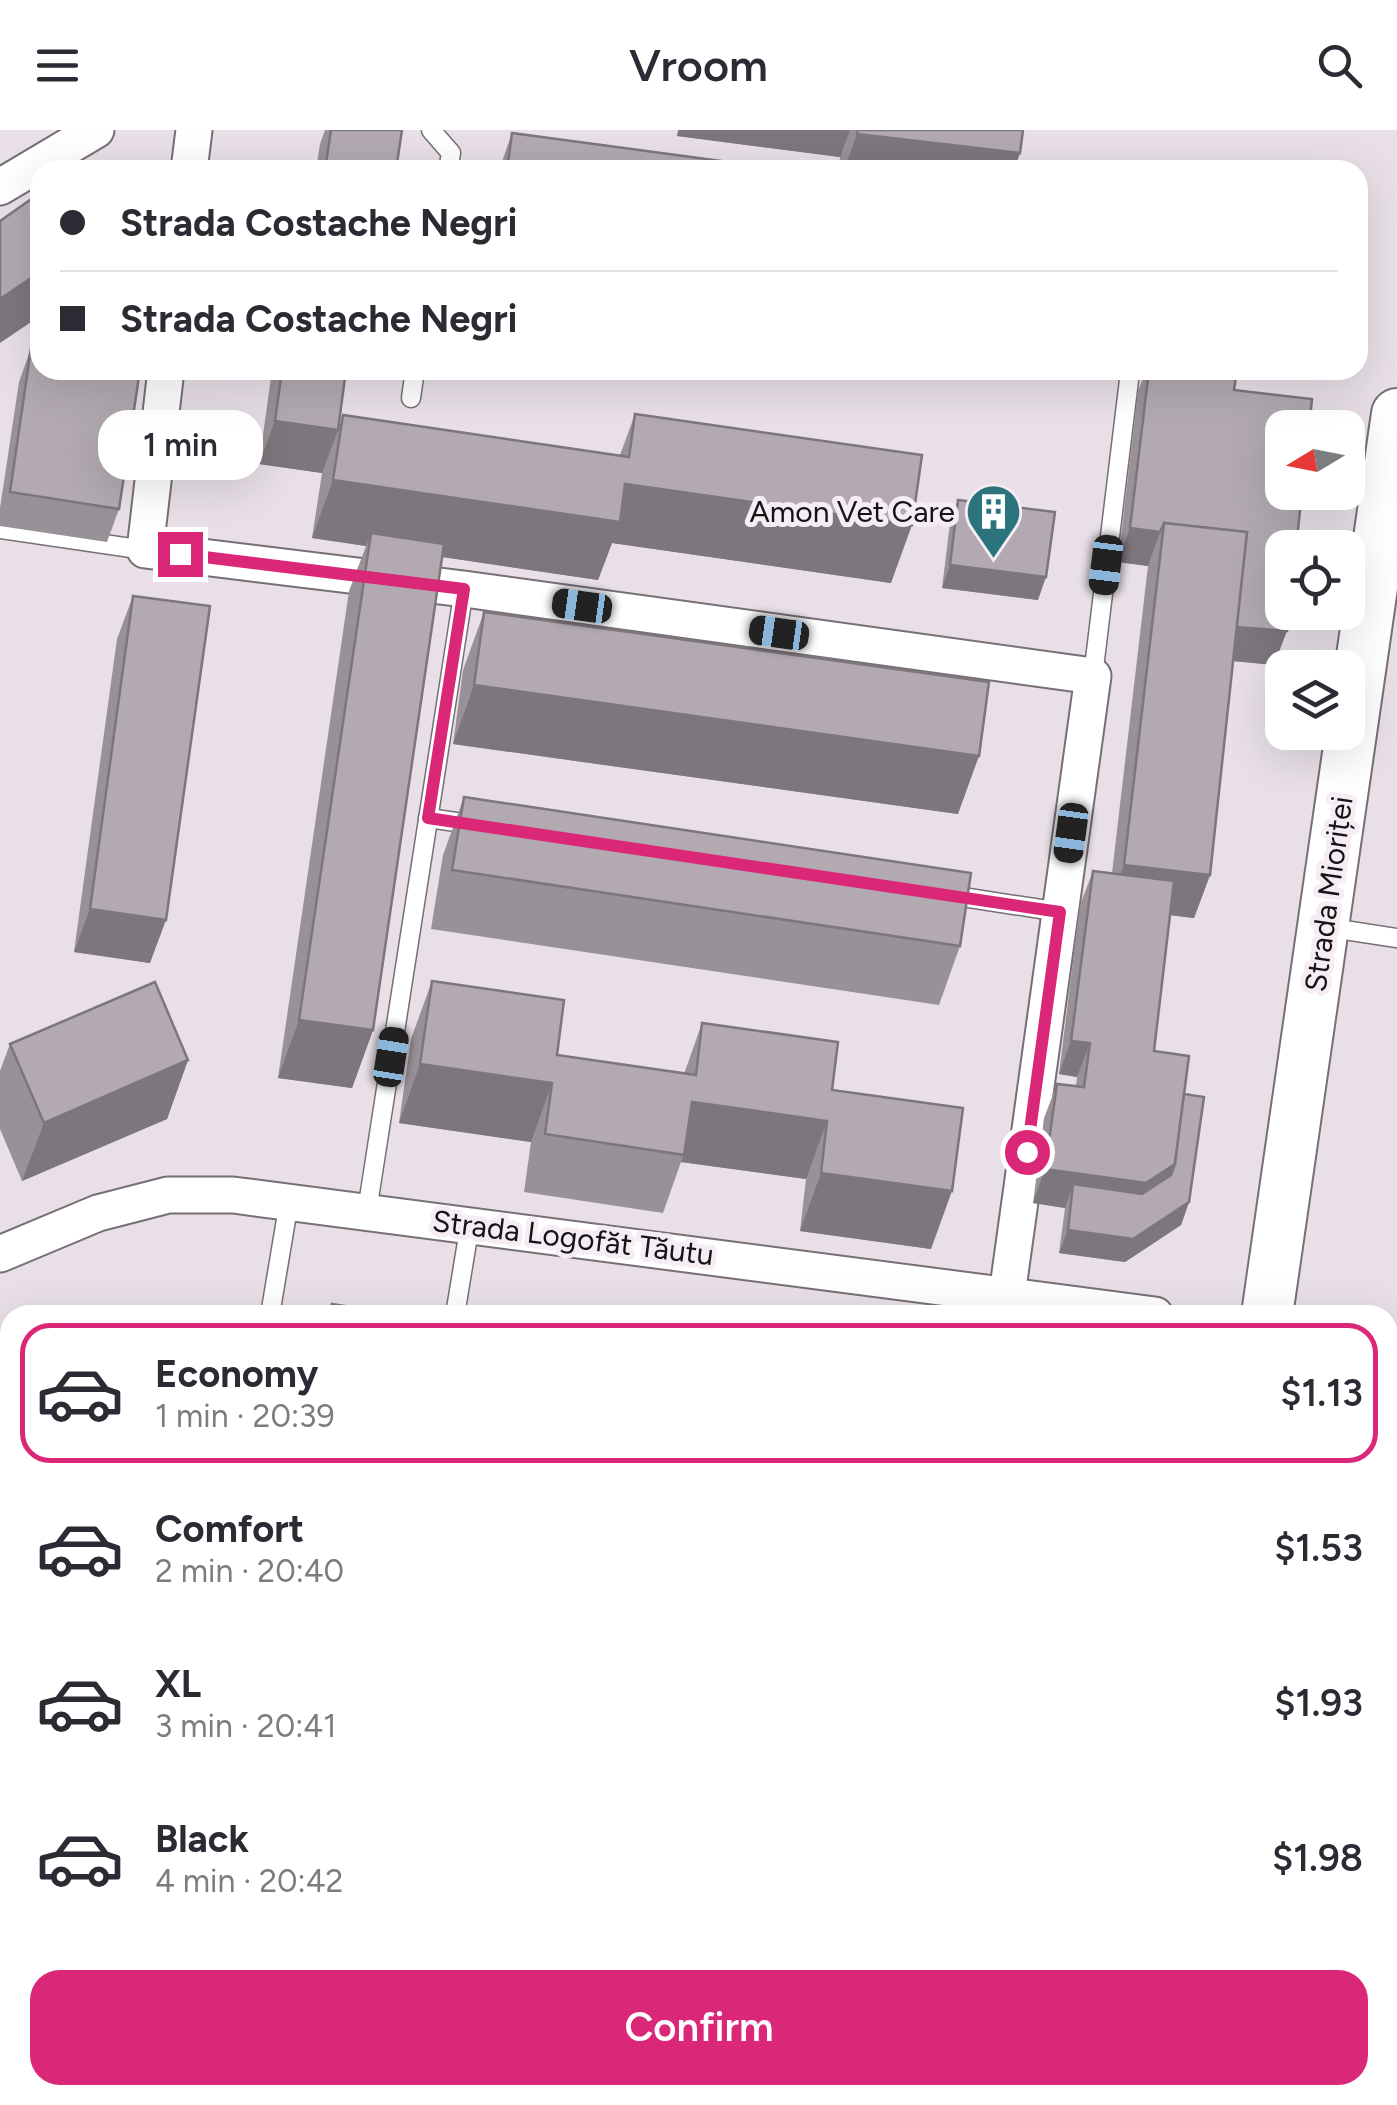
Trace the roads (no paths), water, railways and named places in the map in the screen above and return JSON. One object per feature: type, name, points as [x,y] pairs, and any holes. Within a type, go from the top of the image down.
[{"type":"main road","name":"Strada Mioriței","points":[[1268,1305],[1397,414]]},
{"type":"street","points":[[45,160],[96,130]]},
{"type":"street","points":[[191,160],[194,130]]},
{"type":"street","points":[[0,186],[30,168]]},
{"type":"street","points":[[165,380],[145,550],[464,589],[1093,676],[1006,1294]]},
{"type":"street","name":"Strada Logofăt Tăutu","points":[[0,1254],[98,1213],[168,1195],[233,1195],[1084,1305]]},
{"type":"lane","points":[[431,130],[451,154],[450,160]]},
{"type":"lane","points":[[411,398],[414,380]]},
{"type":"lane","points":[[1093,676],[1129,380]]},
{"type":"lane","points":[[0,529],[145,550]]},
{"type":"lane","points":[[367,1211],[464,589]]},
{"type":"lane","points":[[428,818],[488,827]]},
{"type":"lane","points":[[922,891],[1060,912]]},
{"type":"lane","points":[[1324,926],[1397,938]]},
{"type":"lane","points":[[272,1305],[289,1202]]},
{"type":"lane","points":[[457,1305],[470,1224]]},
{"type":"place","name":"Amon Vet Care","points":[[994,561]]}]
